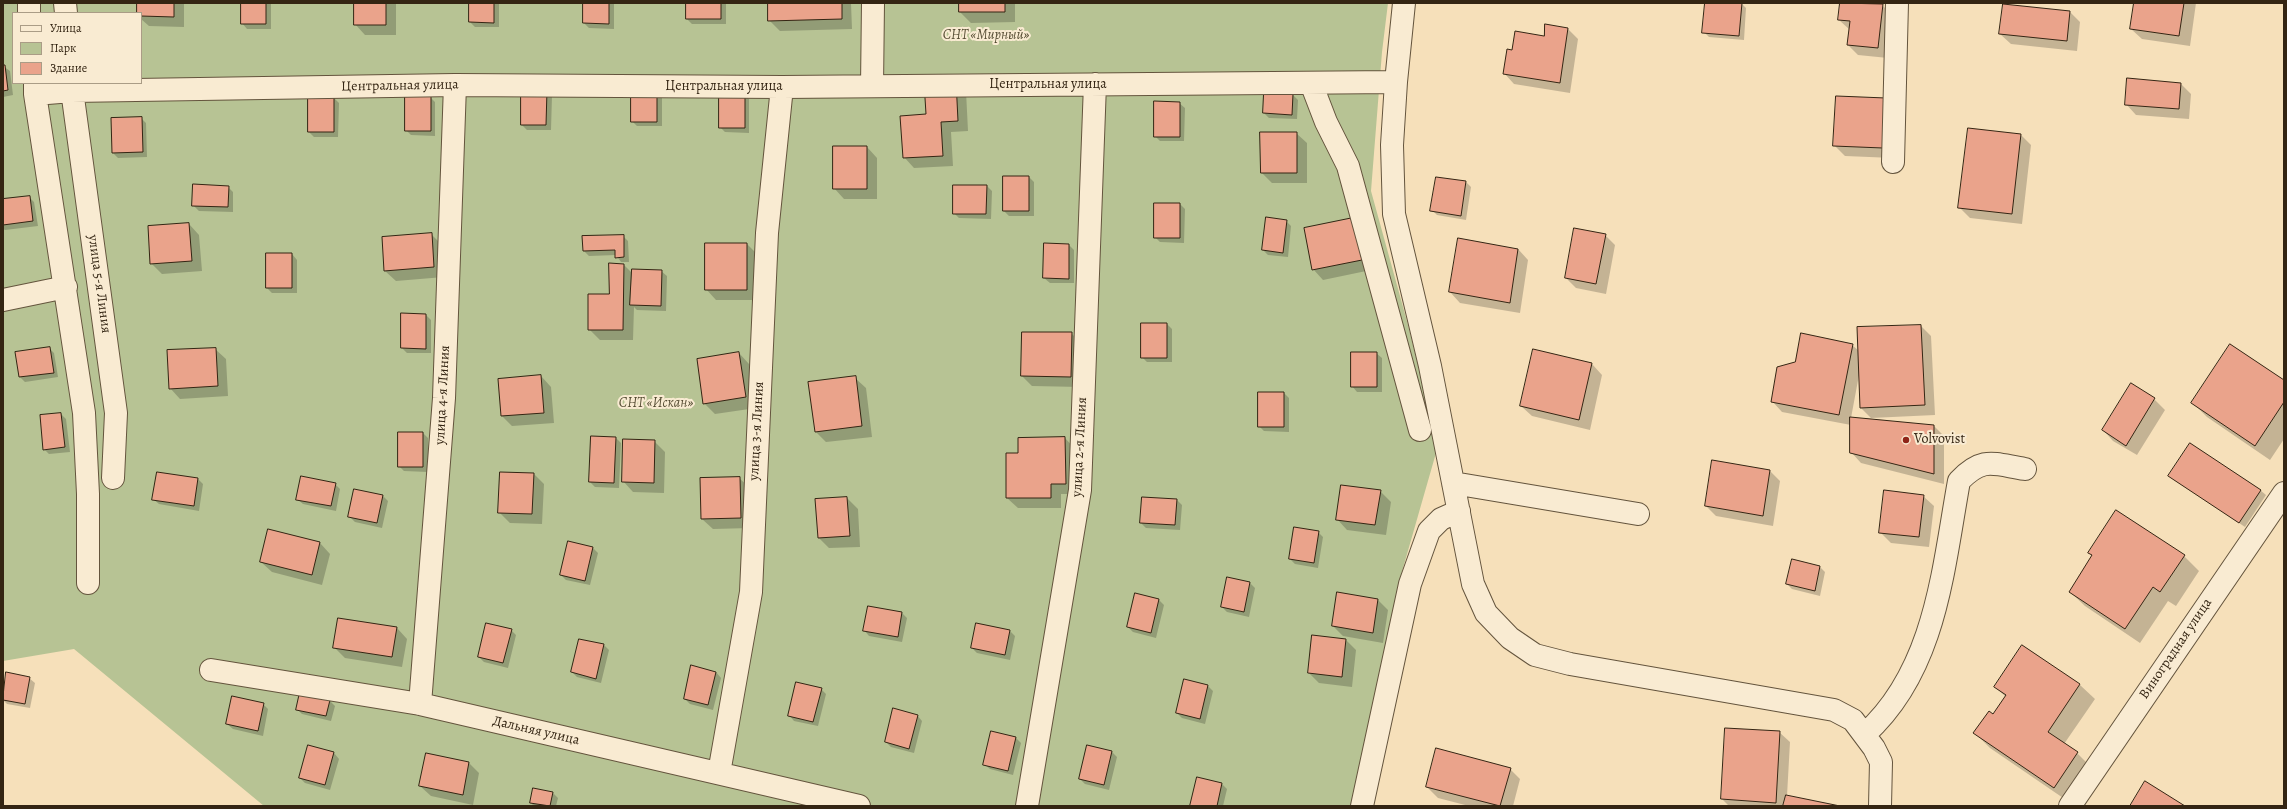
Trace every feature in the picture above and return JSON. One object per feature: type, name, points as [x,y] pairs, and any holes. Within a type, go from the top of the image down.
[{"type":"street","points":[[872,86],[873,3]]},
{"type":"street","points":[[1404,3],[1386,82],[1394,214],[1430,366],[1473,584],[1486,613],[1510,638],[1535,655],[1577,665],[1834,710],[1853,720],[1864,734],[1881,762],[1880,806]]},
{"type":"street","points":[[1893,162],[1897,3]]},
{"type":"street","name":"Центральная улица","points":[[35,88],[455,85],[782,87],[1386,82]]},
{"type":"street","points":[[1311,83],[1326,122],[1348,166],[1420,430]]},
{"type":"street","name":"улица 2-я Линия","points":[[1027,806],[1080,490],[1095,84]]},
{"type":"street","name":"улица 4-я Линия","points":[[420,704],[444,398],[455,85]]},
{"type":"street","name":"улица 5-я Линия","points":[[71,87],[116,413],[113,478]]},
{"type":"street","name":"улица 3-я Линия","points":[[719,773],[751,592],[767,233],[782,87]]},
{"type":"street","points":[[35,88],[84,413],[88,494],[88,583]]},
{"type":"street","points":[[3,300],[66,287]]},
{"type":"street","points":[[1864,734],[1882,718],[1915,668],[1938,600],[1959,481],[1979,464],[2024,469]]},
{"type":"street","points":[[1453,483],[1638,514]]},
{"type":"street","name":"Виноградная улица","points":[[2070,806],[2167,662],[2284,493]]},
{"type":"street","points":[[1362,806],[1410,584],[1429,531],[1441,519],[1459,511]]},
{"type":"street","name":"Дальняя улица","points":[[211,670],[420,704],[859,806]]},
{"type":"green space","name":"СНТ «Искан»","points":[[3,3],[1388,3],[1382,52],[1371,191],[1408,325],[1438,446],[1401,575],[1356,806],[264,806],[74,649],[3,661]]},
{"type":"building","points":[[137,3],[174,3],[174,17],[142,16],[142,12],[137,12]]},
{"type":"building","points":[[241,3],[266,3],[266,24],[241,24]]},
{"type":"building","points":[[354,3],[386,3],[386,25],[354,25]]},
{"type":"building","points":[[469,3],[494,3],[494,23],[469,22]]},
{"type":"building","points":[[583,3],[609,3],[609,24],[583,23]]},
{"type":"building","points":[[686,3],[721,3],[721,19],[686,19]]},
{"type":"building","points":[[768,3],[842,3],[842,19],[768,21]]},
{"type":"building","points":[[959,3],[1005,3],[1005,12],[959,12]]},
{"type":"building","points":[[1705,3],[1742,3],[1739,36],[1702,33]]},
{"type":"building","points":[[1840,3],[1883,4],[1878,48],[1847,45],[1850,21],[1838,20]]},
{"type":"building","points":[[2134,3],[2184,3],[2179,36],[2130,29]]},
{"type":"building","points":[[2003,4],[2070,11],[2067,41],[1999,34]]},
{"type":"building","points":[[1545,24],[1568,28],[1560,83],[1503,74],[1507,49],[1512,50],[1515,31],[1544,36]]},
{"type":"building","points":[[3,65],[5,65],[8,90],[3,91]]},
{"type":"building","points":[[2127,78],[2181,83],[2179,109],[2125,105]]},
{"type":"building","points":[[956,80],[958,121],[941,122],[943,156],[903,158],[900,116],[926,114],[924,82]]},
{"type":"building","points":[[631,87],[657,87],[657,122],[631,122]]},
{"type":"building","points":[[521,90],[547,90],[546,125],[521,125]]},
{"type":"building","points":[[719,93],[745,93],[745,128],[719,128]]},
{"type":"building","points":[[1264,93],[1293,94],[1292,115],[1263,113]]},
{"type":"building","points":[[405,96],[431,96],[431,131],[405,131]]},
{"type":"building","points":[[1836,96],[1886,98],[1883,148],[1833,146]]},
{"type":"building","points":[[308,97],[334,97],[334,132],[308,132]]},
{"type":"building","points":[[1154,101],[1180,102],[1180,137],[1154,137]]},
{"type":"building","points":[[142,117],[143,152],[112,153],[111,118]]},
{"type":"building","points":[[1968,128],[2021,134],[2012,214],[1958,208]]},
{"type":"building","points":[[1260,132],[1297,132],[1297,173],[1261,173]]},
{"type":"building","points":[[833,146],[867,146],[867,189],[833,189]]},
{"type":"building","points":[[1003,176],[1029,176],[1029,211],[1003,211]]},
{"type":"building","points":[[1436,177],[1466,181],[1461,216],[1430,211]]},
{"type":"building","points":[[193,184],[229,186],[228,207],[192,206]]},
{"type":"building","points":[[953,185],[987,185],[986,214],[953,214]]},
{"type":"building","points":[[30,196],[33,221],[3,225],[3,199]]},
{"type":"building","points":[[1154,203],[1180,203],[1180,238],[1154,238]]},
{"type":"building","points":[[1266,217],[1287,220],[1283,253],[1262,250]]},
{"type":"building","points":[[1353,218],[1362,260],[1312,270],[1304,228]]},
{"type":"building","points":[[189,223],[192,261],[150,264],[148,226]]},
{"type":"building","points":[[1574,228],[1606,234],[1596,284],[1565,278]]},
{"type":"building","points":[[432,233],[434,267],[384,271],[382,237]]},
{"type":"building","points":[[624,235],[624,257],[615,258],[615,250],[583,251],[582,236]]},
{"type":"building","points":[[1458,238],[1518,249],[1510,303],[1449,292]]},
{"type":"building","points":[[705,243],[747,243],[747,290],[705,290]]},
{"type":"building","points":[[1044,243],[1069,244],[1069,279],[1043,278]]},
{"type":"building","points":[[266,253],[292,253],[292,288],[266,288]]},
{"type":"building","points":[[609,263],[624,264],[623,330],[588,330],[588,294],[609,294]]},
{"type":"building","points":[[632,269],[662,270],[661,306],[630,305]]},
{"type":"building","points":[[401,313],[426,314],[426,349],[401,348]]},
{"type":"building","points":[[1141,323],[1167,323],[1167,358],[1141,358]]},
{"type":"building","points":[[1921,325],[1925,405],[1860,408],[1857,327]]},
{"type":"building","points":[[1022,332],[1072,332],[1071,377],[1021,376]]},
{"type":"building","points":[[1801,333],[1853,344],[1839,415],[1771,402],[1777,367],[1795,362]]},
{"type":"building","points":[[2230,344],[2284,380],[2284,402],[2255,446],[2191,403]]},
{"type":"building","points":[[50,347],[54,373],[19,377],[15,352]]},
{"type":"building","points":[[216,348],[218,386],[169,389],[167,350]]},
{"type":"building","points":[[1533,349],[1592,363],[1579,420],[1520,406]]},
{"type":"building","points":[[739,352],[746,397],[703,404],[697,359]]},
{"type":"building","points":[[1351,352],[1377,352],[1377,387],[1351,387]]},
{"type":"building","points":[[541,375],[544,413],[501,416],[498,379]]},
{"type":"building","points":[[856,376],[862,426],[815,432],[808,382]]},
{"type":"building","points":[[2131,383],[2155,398],[2126,446],[2102,430]]},
{"type":"building","points":[[1258,392],[1284,392],[1284,427],[1258,427]]},
{"type":"building","points":[[61,413],[65,447],[43,450],[40,415]]},
{"type":"building","points":[[1850,417],[1934,425],[1934,474],[1850,453]]},
{"type":"building","points":[[398,432],[423,432],[423,467],[398,467]]},
{"type":"building","points":[[591,436],[616,437],[614,483],[589,482]]},
{"type":"building","points":[[1065,437],[1066,484],[1051,484],[1051,498],[1006,498],[1006,453],[1018,453],[1018,438]]},
{"type":"building","points":[[623,439],[655,440],[654,483],[622,482]]},
{"type":"building","points":[[2190,443],[2261,490],[2239,523],[2168,476]]},
{"type":"building","points":[[1712,460],[1770,470],[1763,516],[1705,506]]},
{"type":"building","points":[[157,472],[198,478],[194,506],[152,500]]},
{"type":"building","points":[[500,472],[534,473],[532,514],[498,513]]},
{"type":"building","points":[[301,476],[336,483],[331,506],[296,500]]},
{"type":"building","points":[[740,477],[741,518],[701,519],[700,478]]},
{"type":"building","points":[[1341,485],[1381,490],[1375,525],[1336,520]]},
{"type":"building","points":[[354,489],[383,495],[377,523],[348,517]]},
{"type":"building","points":[[1884,490],[1924,495],[1919,537],[1879,533]]},
{"type":"building","points":[[847,497],[850,536],[818,538],[815,499]]},
{"type":"building","points":[[1142,497],[1177,499],[1175,525],[1140,523]]},
{"type":"building","points":[[2116,510],[2185,555],[2160,592],[2153,587],[2125,629],[2069,592],[2092,555],[2088,553]]},
{"type":"building","points":[[1294,527],[1319,531],[1314,563],[1289,559]]},
{"type":"building","points":[[268,529],[320,542],[312,575],[260,562]]},
{"type":"building","points":[[568,541],[593,547],[585,581],[560,575]]},
{"type":"building","points":[[1792,559],[1820,566],[1815,591],[1786,584]]},
{"type":"building","points":[[1227,577],[1250,582],[1244,612],[1221,607]]},
{"type":"building","points":[[1337,592],[1378,599],[1373,633],[1332,626]]},
{"type":"building","points":[[1135,593],[1159,599],[1151,633],[1127,627]]},
{"type":"building","points":[[868,606],[902,612],[898,637],[863,631]]},
{"type":"building","points":[[338,618],[397,627],[392,657],[333,648]]},
{"type":"building","points":[[486,623],[512,629],[503,663],[478,657]]},
{"type":"building","points":[[976,623],[1010,630],[1005,655],[971,648]]},
{"type":"building","points":[[1312,635],[1346,639],[1342,677],[1308,673]]},
{"type":"building","points":[[579,639],[604,644],[596,679],[571,672]]},
{"type":"building","points":[[2022,645],[2080,684],[2048,732],[2078,752],[2054,788],[1973,733],[1989,711],[1993,714],[2006,695],[1994,687]]},
{"type":"building","points":[[691,665],[716,672],[708,705],[684,699]]},
{"type":"building","points":[[6,672],[30,677],[25,704],[3,700]]},
{"type":"building","points":[[1184,679],[1208,685],[1200,719],[1176,713]]},
{"type":"building","points":[[796,682],[822,688],[813,722],[788,716]]},
{"type":"building","points":[[300,692],[330,700],[326,716],[296,710]]},
{"type":"building","points":[[232,696],[264,703],[258,731],[226,724]]},
{"type":"building","points":[[893,708],[918,715],[909,749],[885,742]]},
{"type":"building","points":[[1725,728],[1780,731],[1776,803],[1721,799]]},
{"type":"building","points":[[991,731],[1016,737],[1008,771],[983,765]]},
{"type":"building","points":[[308,745],[334,752],[325,785],[299,778]]},
{"type":"building","points":[[1087,745],[1112,751],[1104,785],[1079,779]]},
{"type":"building","points":[[1436,748],[1511,768],[1500,806],[1426,787]]},
{"type":"building","points":[[426,753],[469,762],[463,795],[419,786]]},
{"type":"building","points":[[1197,777],[1222,783],[1217,806],[1190,806]]},
{"type":"building","points":[[2145,781],[2185,806],[2130,806]]},
{"type":"building","points":[[533,788],[553,792],[550,806],[530,803]]},
{"type":"building","points":[[1786,795],[1840,806],[1783,806]]},
{"type":"place","name":"Volvovist","points":[[1906,440]]},
{"type":"park label","name":"СНТ «Мирный»","points":[[986,36]]}]
